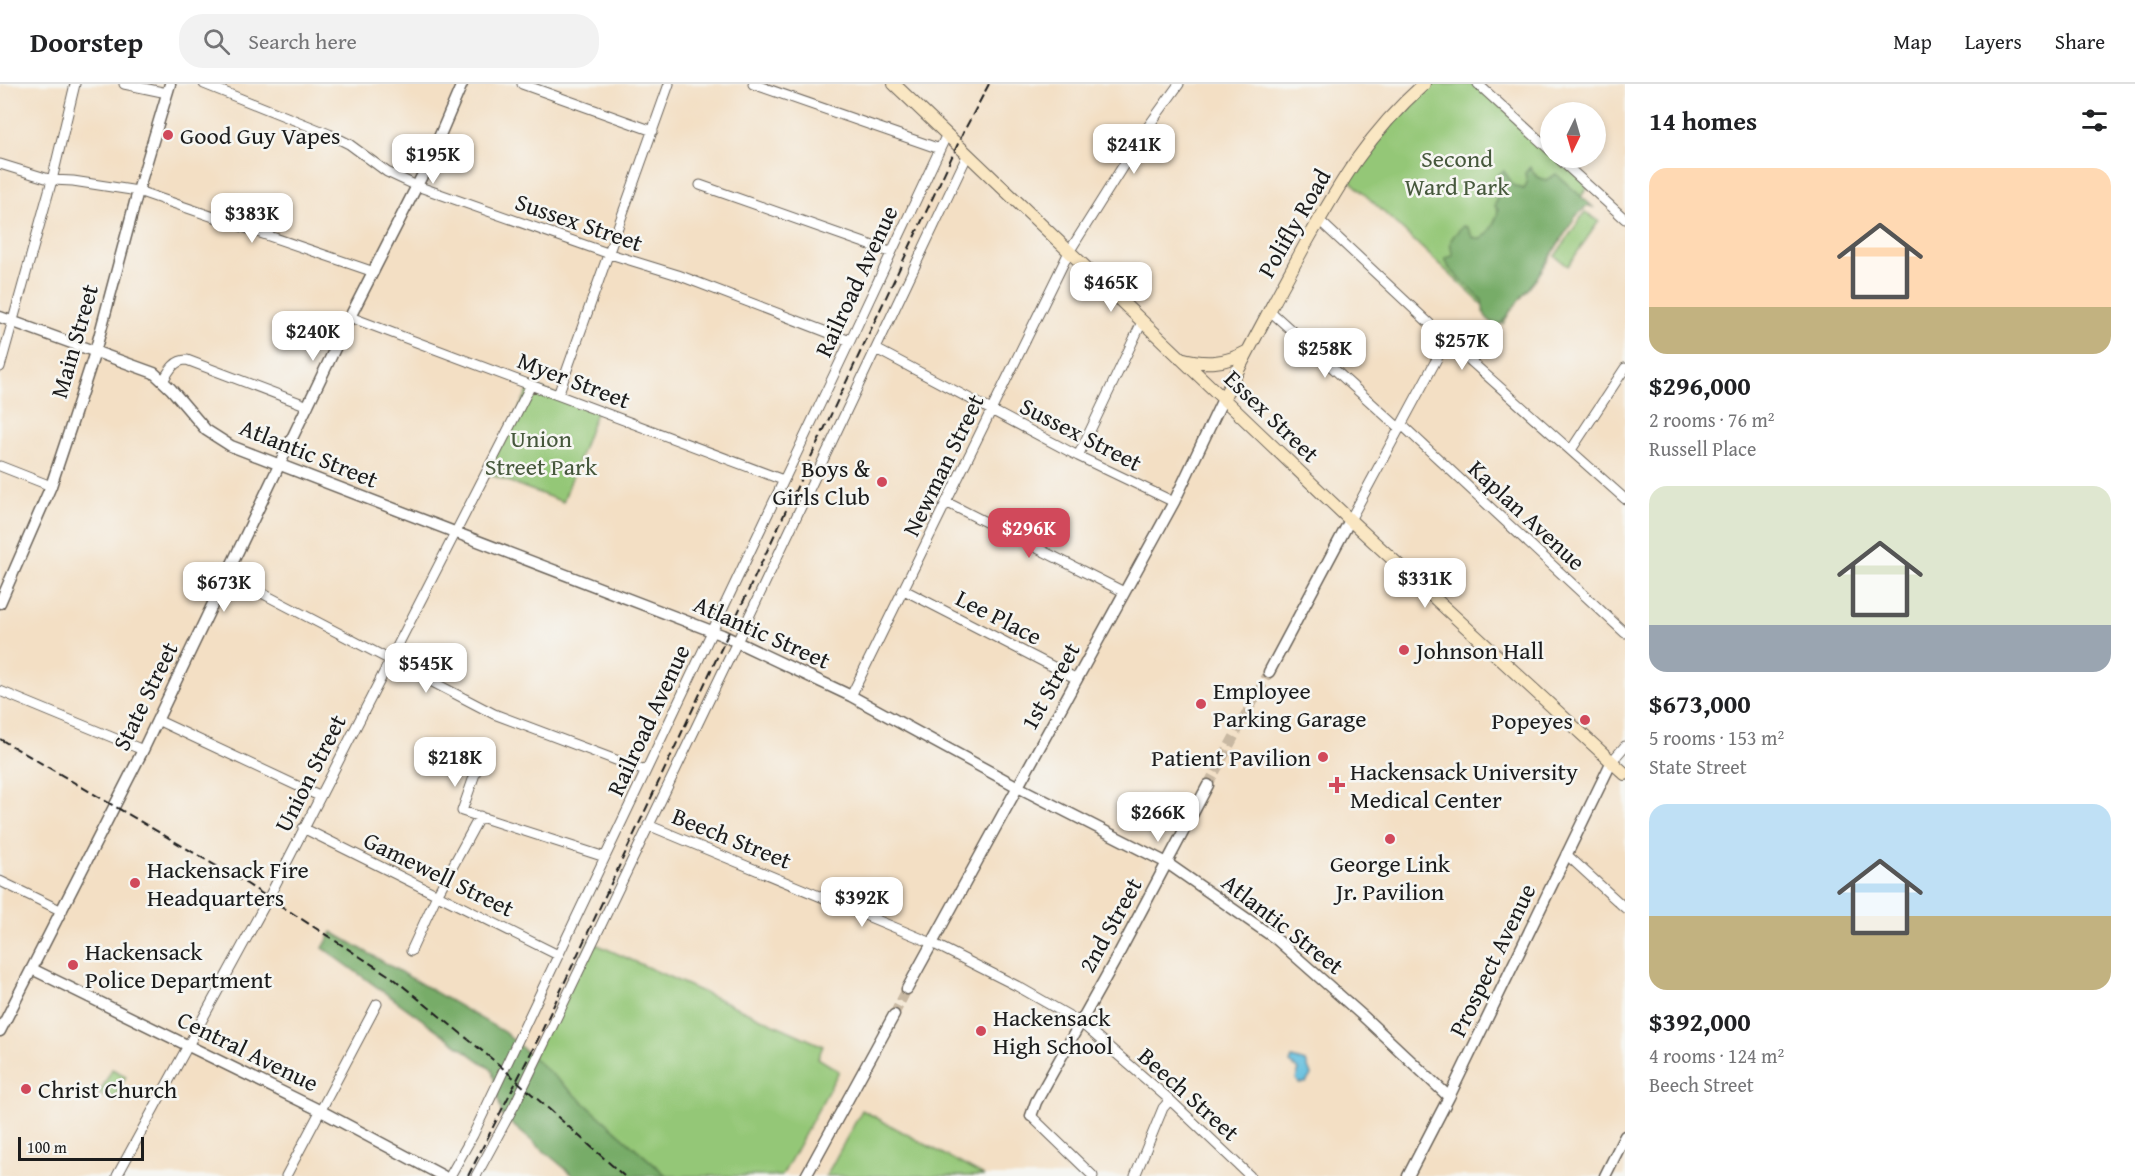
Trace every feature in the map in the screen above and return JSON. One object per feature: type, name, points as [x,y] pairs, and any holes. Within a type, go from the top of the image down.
[{"type":"main road","name":"Essex Street","points":[[894,84],[1350,520],[1625,774]]},
{"type":"main road","name":"Polifly Road","points":[[1223,399],[1269,310],[1345,176],[1375,133],[1424,84]]},
{"type":"main road","points":[[1180,358],[1215,363],[1226,361],[1248,351]]},
{"type":"street","points":[[0,367],[52,180],[75,84]]},
{"type":"street","points":[[124,84],[168,89]]},
{"type":"street","name":"Sussex Street","points":[[204,84],[329,134],[349,144],[387,172],[417,186],[610,254],[678,275],[850,341]]},
{"type":"street","name":"State Street","points":[[0,1029],[143,750],[350,317],[417,186],[462,84]]},
{"type":"street","points":[[522,84],[652,131]]},
{"type":"street","points":[[558,395],[669,84]]},
{"type":"street","points":[[753,84],[940,148]]},
{"type":"street","name":"Newman Street","points":[[851,696],[1070,252],[1145,131],[1179,84]]},
{"type":"street","points":[[1478,84],[1540,141]]},
{"type":"street","name":"Main Street","points":[[0,603],[51,486],[95,352],[168,89]]},
{"type":"street","name":"Railroad Avenue","points":[[450,1176],[473,1135],[946,134]]},
{"type":"street","name":"Railroad Avenue","points":[[477,1176],[515,1104],[737,642],[968,154]]},
{"type":"street","points":[[0,164],[52,180],[138,191],[374,272]]},
{"type":"street","points":[[1569,168],[1625,219]]},
{"type":"street","points":[[700,185],[890,252]]},
{"type":"street","points":[[1319,220],[1447,340],[1625,499]]},
{"type":"street","name":"Kaplan Avenue","points":[[1269,310],[1401,427],[1625,633]]},
{"type":"street","name":"Atlantic Street","points":[[0,317],[154,373],[195,419],[217,439],[231,446],[737,642],[851,696],[1018,787],[1167,863],[1276,939],[1363,1016],[1449,1097]]},
{"type":"street","name":"Myer Street","points":[[350,317],[783,480]]},
{"type":"street","points":[[1078,456],[1142,322]]},
{"type":"street","points":[[1269,672],[1447,340]]},
{"type":"street","name":"Sussex Street","points":[[876,349],[1078,456],[1174,502]]},
{"type":"street","points":[[163,381],[174,363],[187,360],[308,406]]},
{"type":"street","points":[[1571,450],[1625,368]]},
{"type":"street","name":"Union Street","points":[[117,1176],[269,897],[531,385]]},
{"type":"street","name":"1st Street","points":[[907,990],[1174,502],[1223,399]]},
{"type":"street","points":[[0,466],[51,486]]},
{"type":"street","points":[[946,502],[1125,592]]},
{"type":"street","points":[[227,575],[494,714],[645,771]]},
{"type":"street","name":"Lee Place","points":[[904,590],[1077,679]]},
{"type":"street","points":[[0,691],[143,750]]},
{"type":"street","points":[[157,720],[320,796]]},
{"type":"street","points":[[1612,761],[1625,746]]},
{"type":"street","name":"Prospect Avenue","points":[[1408,1176],[1449,1097],[1612,761]]},
{"type":"street","points":[[475,774],[462,811],[604,857]]},
{"type":"street","name":"2nd Street","points":[[1031,1116],[1036,1102],[1208,785]]},
{"type":"street","points":[[411,951],[437,895],[480,816]]},
{"type":"street","name":"Beech Street","points":[[648,825],[932,943],[1017,986],[1080,1022],[1170,1100],[1250,1176]]},
{"type":"street","name":"Gamewell Street","points":[[303,828],[558,955]]},
{"type":"street","points":[[1566,854],[1625,908]]},
{"type":"street","points":[[0,881],[62,911]]},
{"type":"street","name":"Central Avenue","points":[[32,969],[321,1111],[443,1176]]},
{"type":"street","points":[[286,1176],[377,1004]]},
{"type":"street","points":[[806,1176],[894,1015]]},
{"type":"street","points":[[1135,1176],[1163,1108],[1170,1100]]},
{"type":"street","points":[[1031,1116],[1094,1176]]},
{"type":"street","points":[[1605,1176],[1625,1136]]},
{"type":"green space","name":"Second Ward Park","points":[[1424,84],[1478,84],[1540,141],[1540,168],[1569,168],[1589,186],[1561,223],[1503,324],[1345,176]]},
{"type":"green space","points":[[1530,167],[1537,177],[1546,180],[1556,174],[1593,207],[1587,206],[1576,216],[1536,279],[1498,327],[1486,316],[1482,300],[1449,268],[1445,258],[1453,256],[1451,240],[1463,226],[1467,227],[1473,237],[1481,239],[1487,234],[1498,210],[1495,206],[1498,192],[1494,181],[1497,175],[1504,171],[1514,186],[1524,189],[1527,183],[1525,173]]},
{"type":"green space","points":[[1585,212],[1599,221],[1568,266],[1555,256]]},
{"type":"green space","name":"Union Street Park","points":[[531,385],[597,410],[563,502],[486,473]]},
{"type":"green space","points":[[332,932],[504,1032],[667,1176],[574,1176],[502,1116],[492,1070],[323,948]]},
{"type":"green space","points":[[589,941],[823,1046],[818,1058],[839,1071],[782,1176],[667,1176],[531,1057]]},
{"type":"green space","points":[[112,1069],[126,1076],[113,1101],[99,1094]]},
{"type":"green space","points":[[862,1110],[984,1176],[826,1176]]},
{"type":"water","points":[[1292,1058],[1306,1062],[1311,1075],[1306,1083],[1299,1083],[1296,1079],[1299,1070],[1290,1063]]},
{"type":"tunnel","points":[[1208,785],[1269,672]]},
{"type":"tunnel","points":[[894,1015],[907,989]]},
{"type":"railway","points":[[468,1176],[538,1039],[964,131],[989,84]]},
{"type":"railway","points":[[0,739],[247,884],[393,978],[497,1063],[624,1176]]},
{"type":"place","name":"Good Guy Vapes","points":[[168,135]]},
{"type":"place","name":"Boys & Girls Club","points":[[882,482]]},
{"type":"place","name":"Johnson Hall","points":[[1404,650]]},
{"type":"place","name":"Employee Parking Garage","points":[[1201,704]]},
{"type":"place","name":"Popeyes","points":[[1585,720]]},
{"type":"place","name":"Patient Pavilion","points":[[1323,757]]},
{"type":"place","name":"Hackensack University Medical Center","points":[[1337,785]]},
{"type":"place","name":"George Link Jr. Pavilion","points":[[1390,839]]},
{"type":"place","name":"Hackensack Fire Headquarters","points":[[135,883]]},
{"type":"place","name":"Hackensack Police Department","points":[[73,965]]},
{"type":"place","name":"Hackensack High School","points":[[981,1031]]},
{"type":"place","name":"Christ Church","points":[[26,1089]]}]
